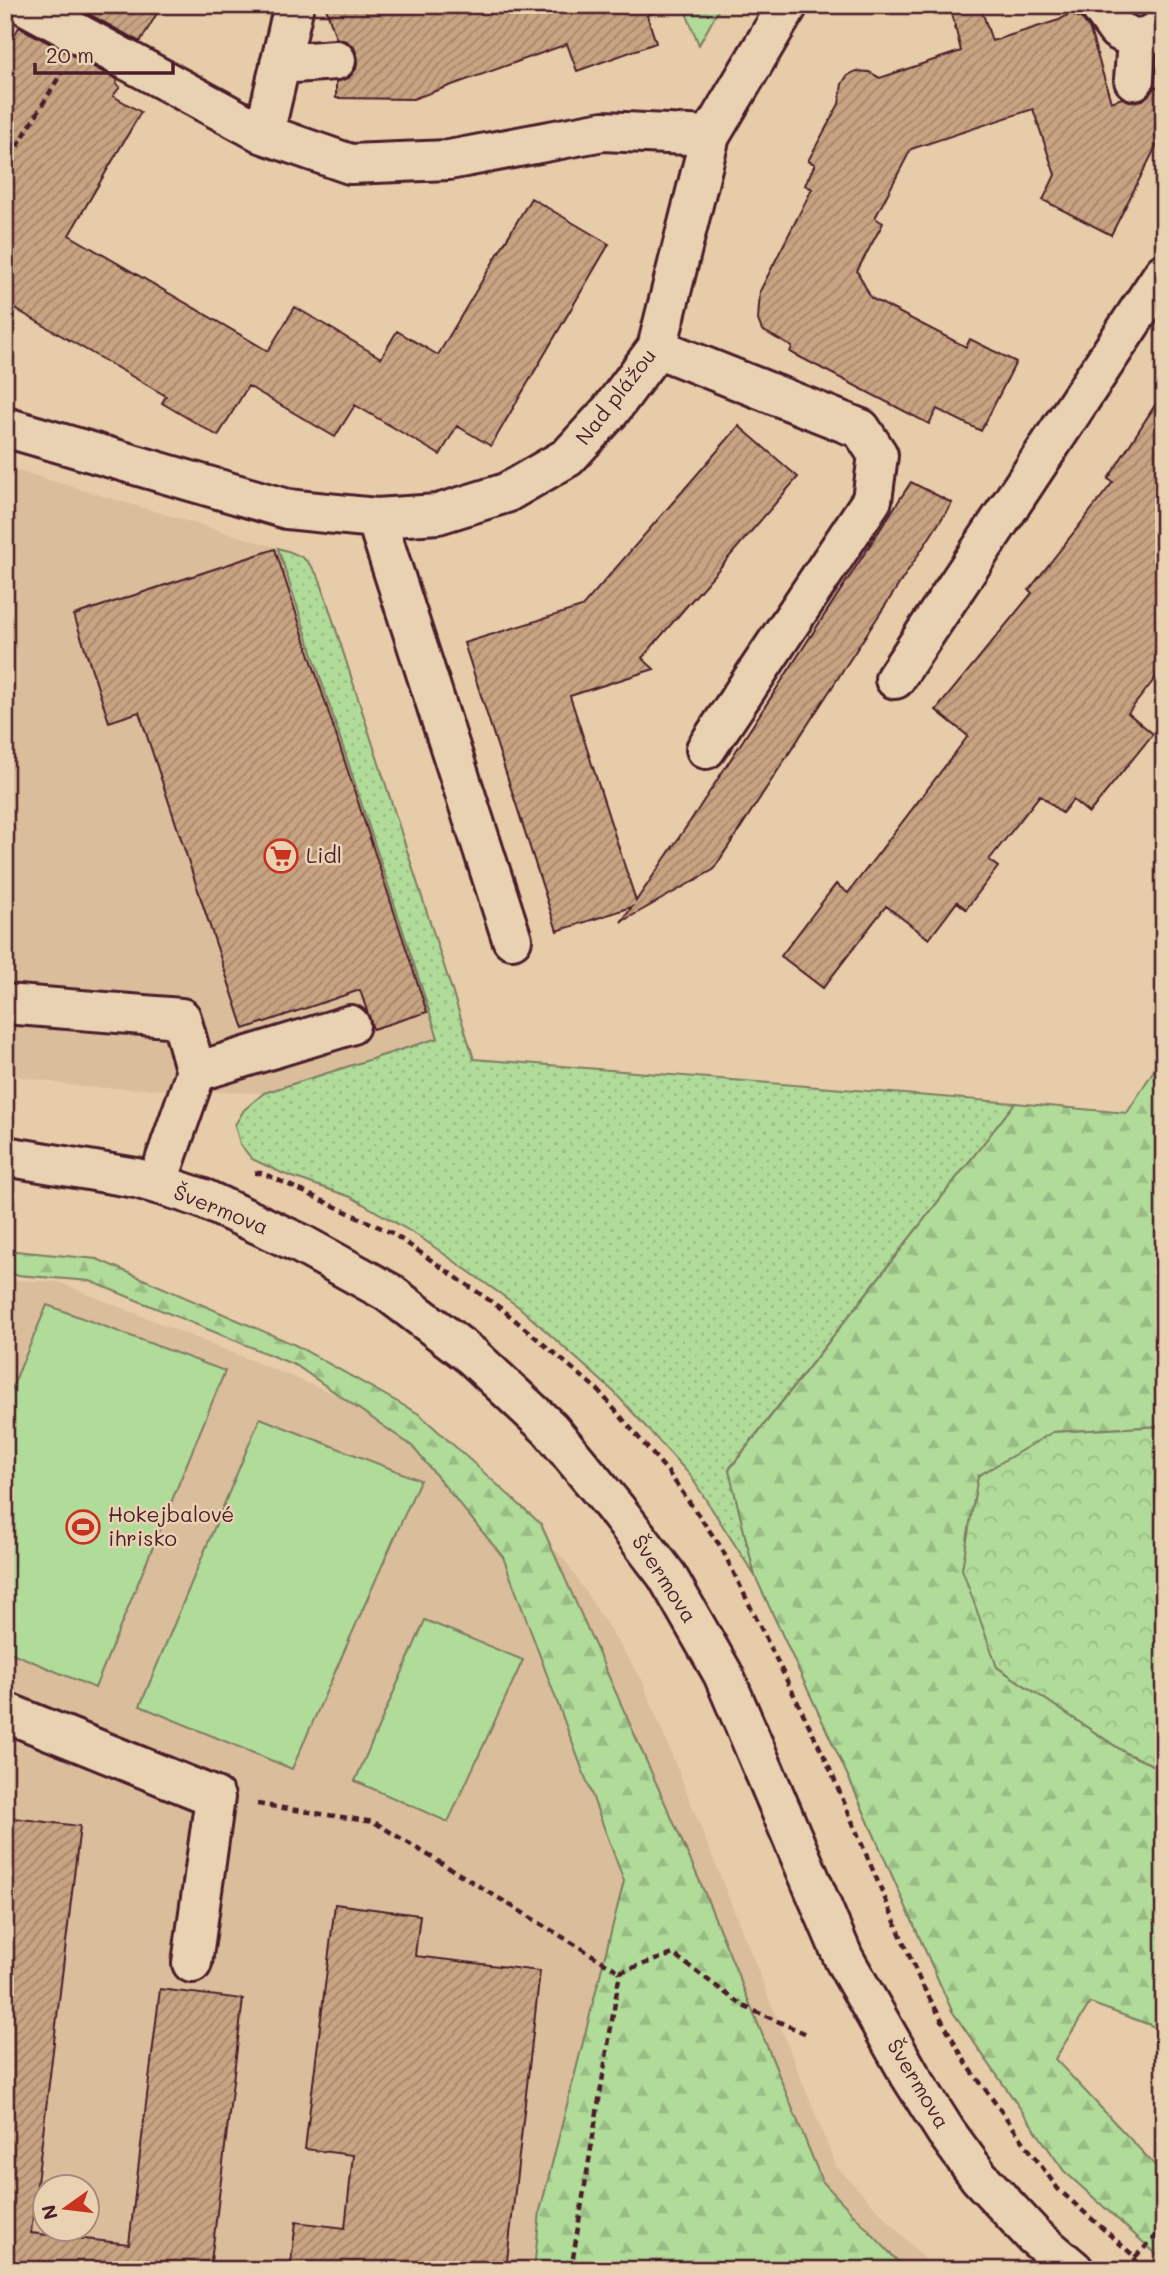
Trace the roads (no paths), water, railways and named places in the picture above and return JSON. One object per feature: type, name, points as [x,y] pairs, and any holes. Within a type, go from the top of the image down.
[{"type":"street","points":[[25,5],[264,134],[350,164],[449,160],[603,131],[710,136]]},
{"type":"street","points":[[264,134],[294,5]]},
{"type":"street","name":"Nad plážou","points":[[5,427],[287,509],[376,518],[438,514],[506,493],[568,457],[611,410],[657,348],[710,136],[788,5]]},
{"type":"street","points":[[1099,5],[1117,30],[1150,32],[1134,80]]},
{"type":"street","points":[[280,64],[336,60]]},
{"type":"street","points":[[895,679],[1164,273]]},
{"type":"street","points":[[657,348],[861,429],[878,455],[872,500],[706,749]]},
{"type":"street","points":[[376,518],[512,939]]},
{"type":"street","points":[[5,1004],[181,1018],[196,1072],[158,1184]]},
{"type":"street","points":[[196,1072],[350,1025]]},
{"type":"street","name":"Švermova","points":[[5,1156],[158,1184],[204,1199],[301,1244],[388,1292],[472,1356],[550,1429],[616,1508],[667,1576],[723,1674],[844,1959],[910,2075],[946,2132],[979,2177],[1034,2236],[1073,2270]]},
{"type":"street","points":[[5,1712],[215,1797],[192,1963]]},
{"type":"place","name":"Lidl","points":[[281,856]]},
{"type":"place","name":"Hokejbalové ihrisko","points":[[83,1527]]}]
